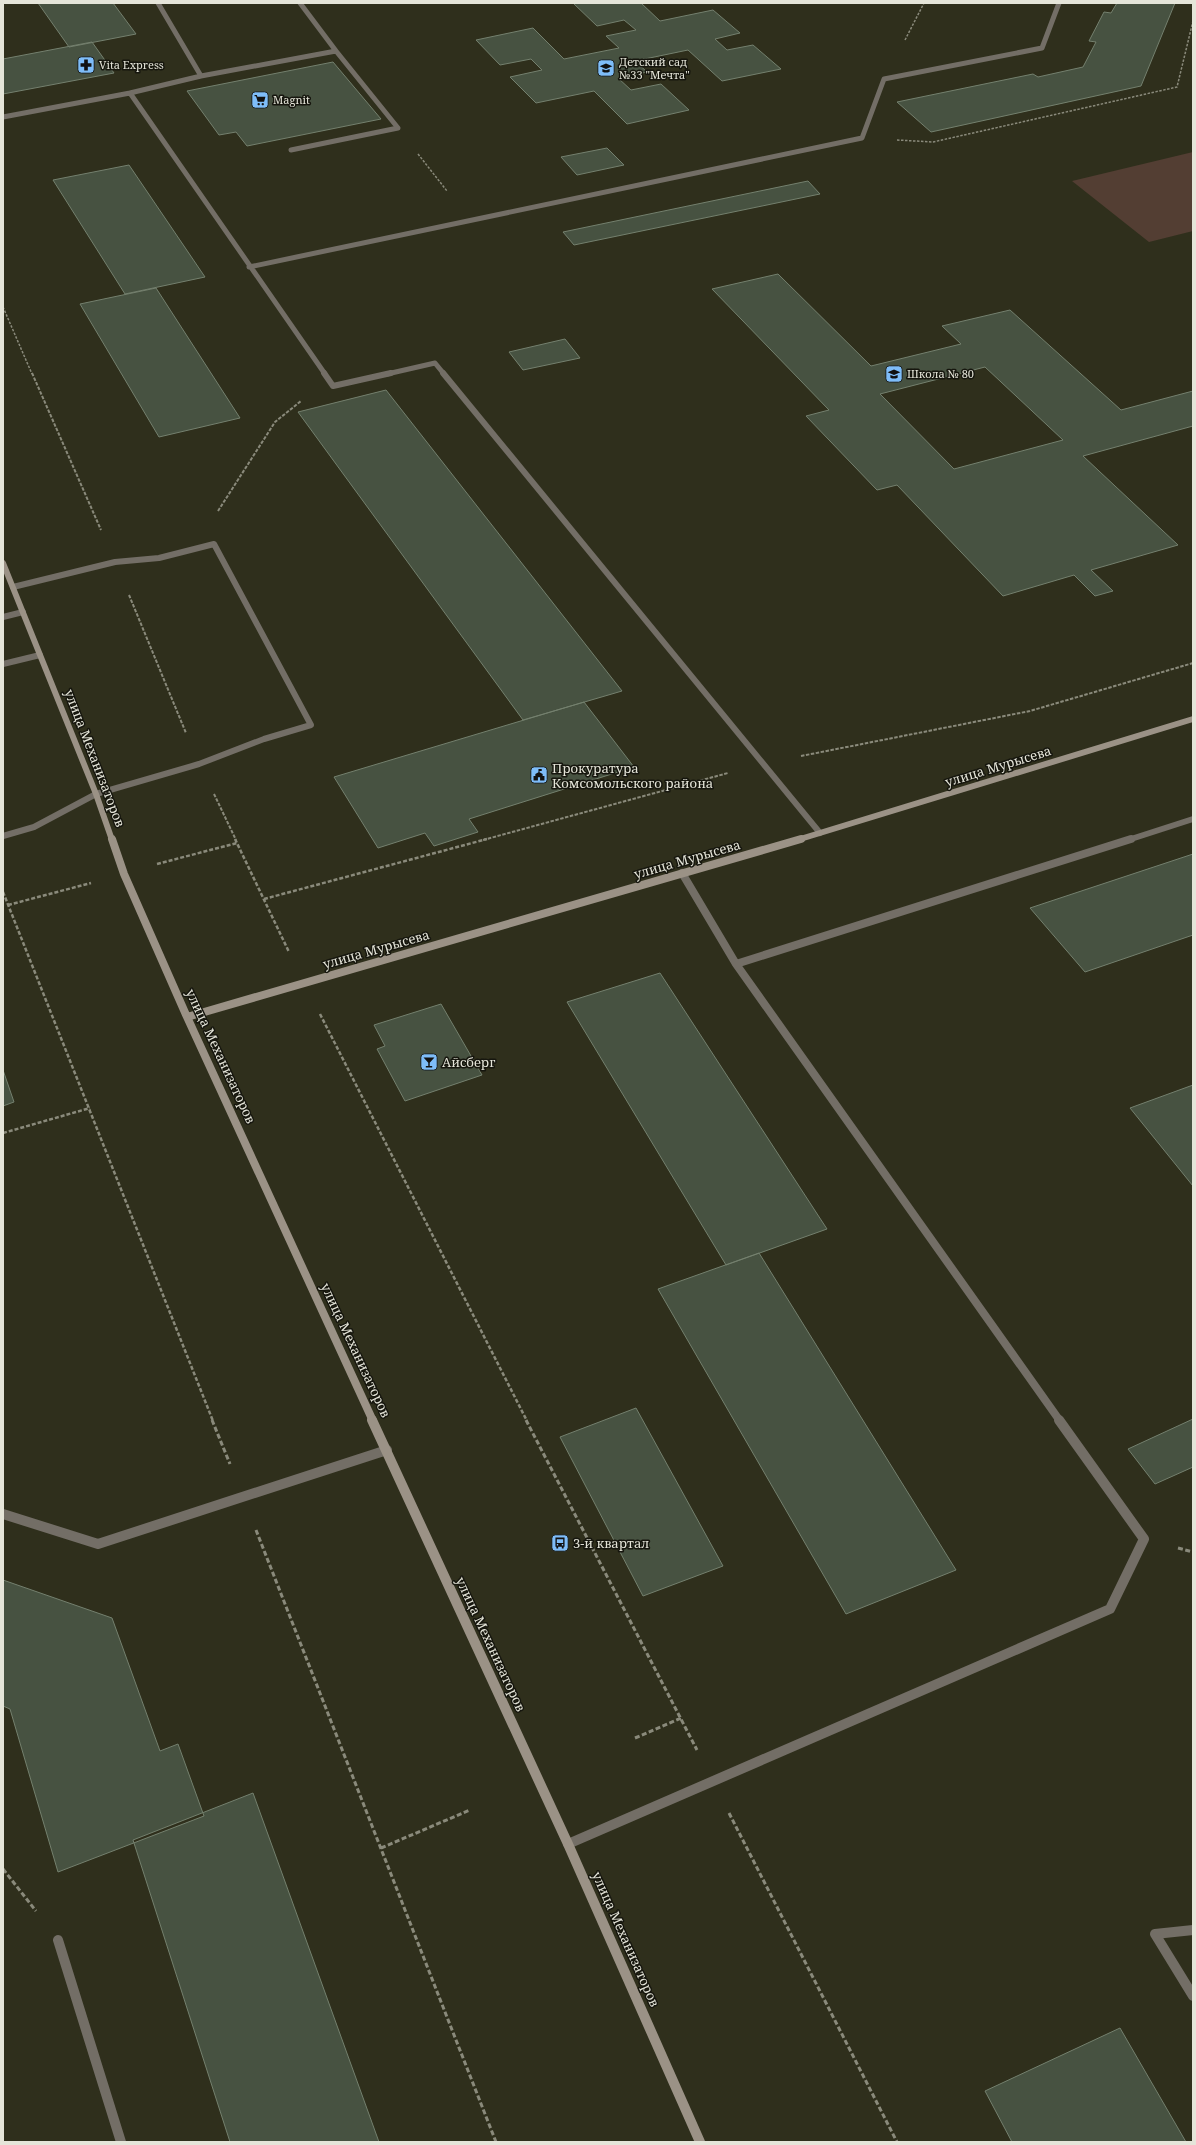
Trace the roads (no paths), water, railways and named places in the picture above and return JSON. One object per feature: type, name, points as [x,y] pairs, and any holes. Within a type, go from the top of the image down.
[{"type":"main road","name":"улица Механизаторов","points":[[3,563],[96,794],[124,874],[187,1017],[568,1844],[700,2142]]},
{"type":"main road","name":"улица Мурысева","points":[[187,1017],[820,833],[1193,719]]},
{"type":"lane","points":[[158,3],[201,76]]},
{"type":"lane","points":[[291,150],[398,128],[336,51],[300,3]]},
{"type":"lane","points":[[250,267],[862,138],[884,79],[1042,48],[1060,3]]},
{"type":"lane","points":[[3,117],[130,93],[201,76],[336,51]]},
{"type":"lane","points":[[130,93],[333,386],[435,363],[820,833]]},
{"type":"lane","points":[[3,836],[34,827],[96,794],[199,764],[264,739],[311,725],[214,544],[159,558],[115,562],[13,587]]},
{"type":"lane","points":[[3,617],[23,612]]},
{"type":"lane","points":[[3,664],[40,655]]},
{"type":"lane","points":[[736,964],[1193,819]]},
{"type":"lane","points":[[568,1844],[1110,1609],[1144,1539],[736,964],[682,873]]},
{"type":"lane","points":[[3,1514],[98,1544],[386,1450]]},
{"type":"lane","points":[[1193,1930],[1155,1934],[1193,1996]]},
{"type":"lane","points":[[58,1940],[121,2142]]},
{"type":"place","name":"Vita Express","points":[[86,65]]},
{"type":"place","name":"Детский сад №33 \"Мечта\"","points":[[606,68]]},
{"type":"place","name":"Magnit","points":[[260,100]]},
{"type":"place","name":"Школа № 80","points":[[894,374]]},
{"type":"place","name":"Прокуратура Комсомольского района","points":[[539,775]]},
{"type":"place","name":"Айсберг","points":[[429,1062]]},
{"type":"place","name":"3-й квартал","points":[[560,1543]]}]
